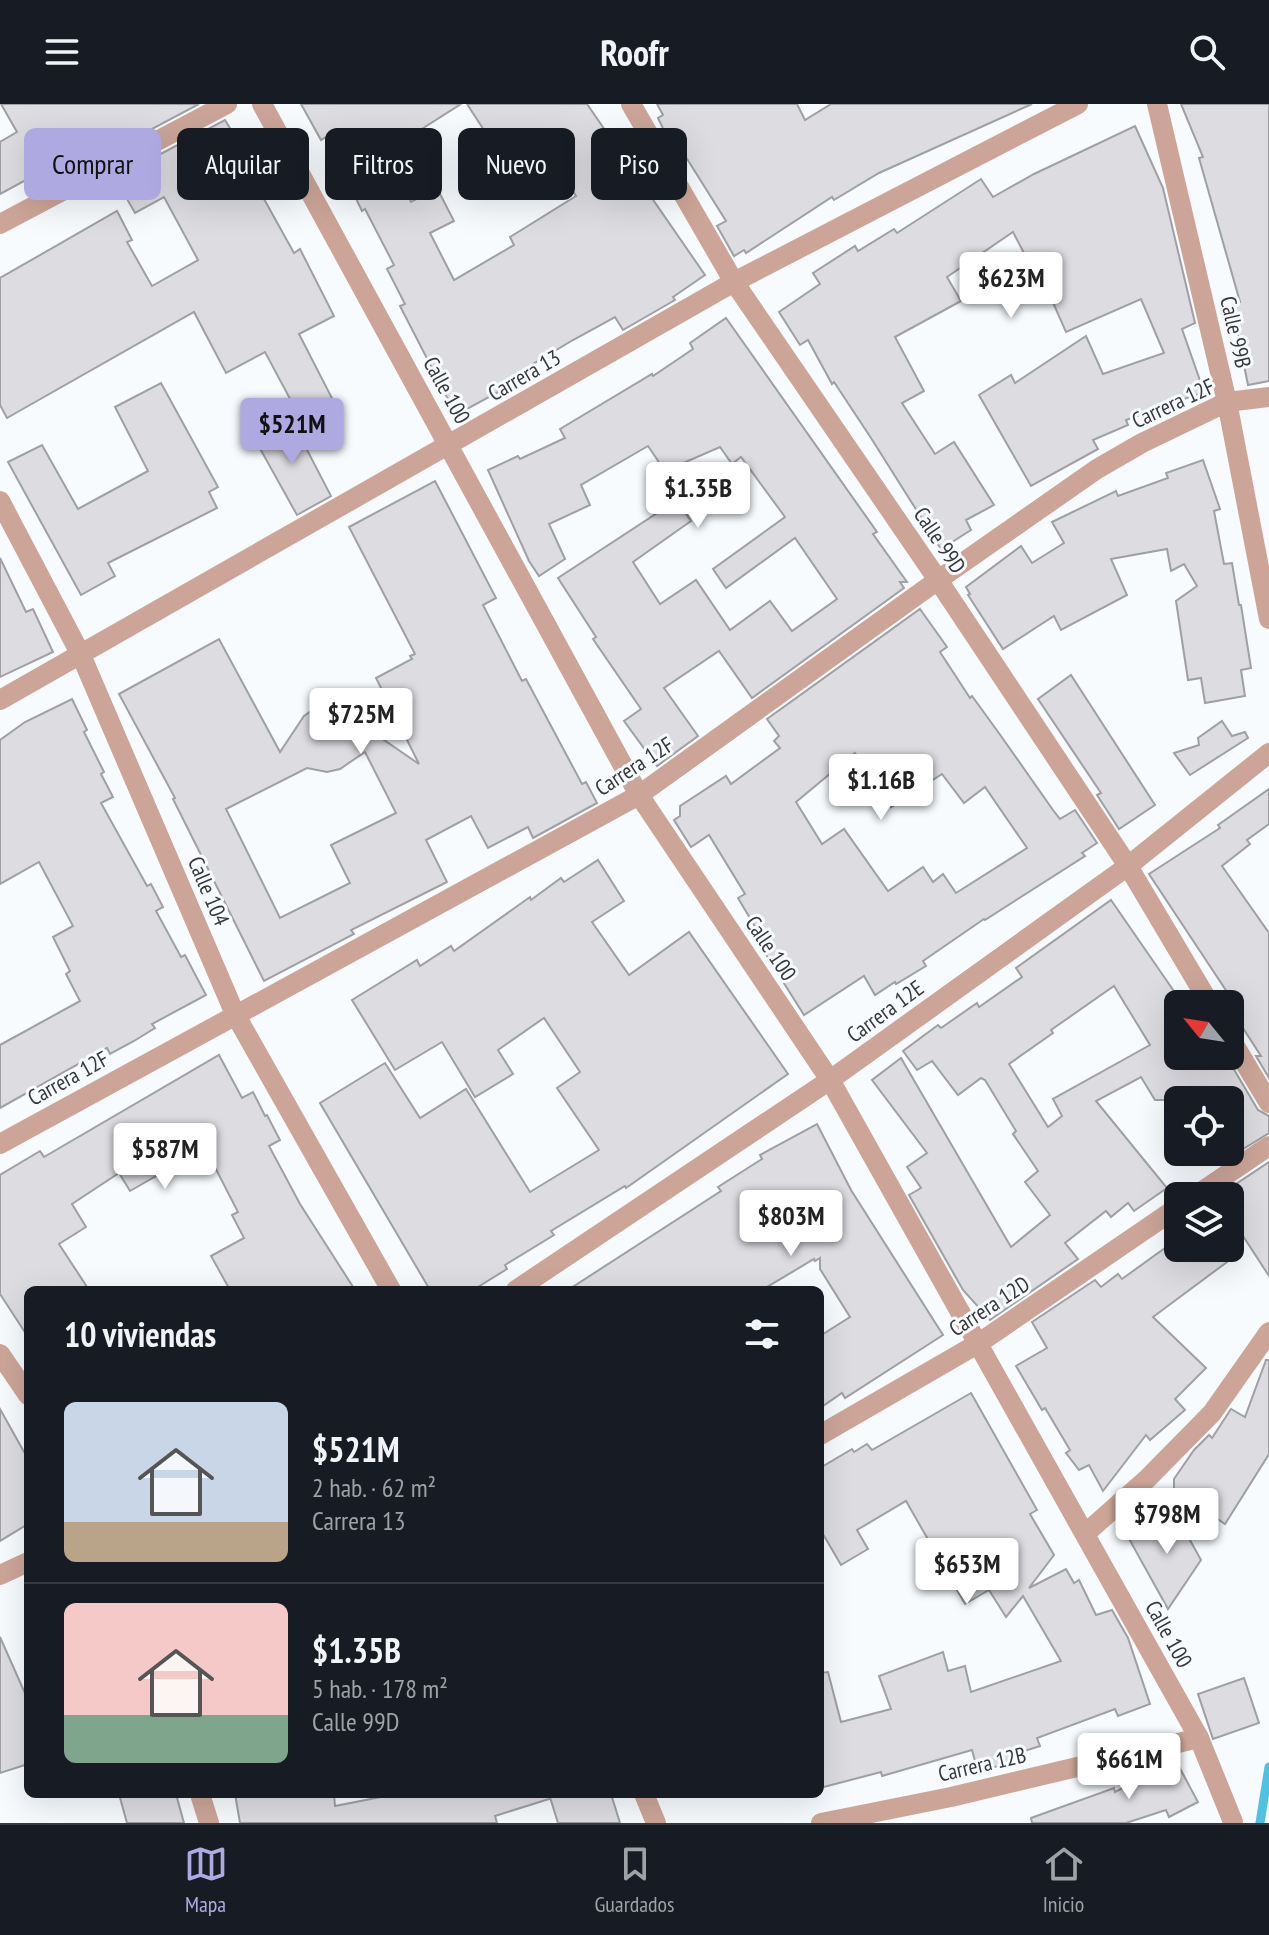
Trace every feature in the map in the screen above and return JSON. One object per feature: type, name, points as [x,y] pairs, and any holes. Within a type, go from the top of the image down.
[{"type":"street","points":[[0,224],[227,104]]},
{"type":"street","name":"Calle 100","points":[[262,104],[639,795],[830,1080],[979,1343],[1199,1738],[1234,1823]]},
{"type":"street","name":"Calle 99D","points":[[631,104],[734,282],[938,580],[1128,866],[1202,990]]},
{"type":"street","name":"Carrera 13","points":[[0,700],[734,282],[1078,104]]},
{"type":"street","name":"Calle 99B","points":[[1157,104],[1227,402],[1269,619]]},
{"type":"street","name":"Carrera 12F","points":[[0,1144],[639,795],[1097,469],[1142,443],[1227,402],[1269,397]]},
{"type":"street","name":"Calle 104","points":[[0,501],[81,655],[235,1014],[389,1286]]},
{"type":"street","name":"Carrera 12E","points":[[522,1286],[830,1080],[1128,866],[1269,753]]},
{"type":"street","points":[[1244,1061],[1269,1103]]},
{"type":"street","points":[[1216,1182],[1269,1146]]},
{"type":"street","name":"Carrera 12D","points":[[824,1433],[979,1343],[1164,1217]]},
{"type":"street","points":[[1086,1533],[1147,1479],[1212,1413],[1269,1332]]},
{"type":"street","points":[[0,1354],[24,1389]]},
{"type":"street","points":[[0,1575],[24,1564]]},
{"type":"street","name":"Carrera 12B","points":[[821,1823],[951,1797],[1199,1738]]},
{"type":"street","points":[[201,1798],[209,1823]]},
{"type":"street","points":[[646,1798],[656,1823]]},
{"type":"building","points":[[1,104],[199,104],[154,128],[24,128],[24,181],[0,194],[0,142],[17,132]]},
{"type":"building","points":[[301,104],[461,104],[423,128],[325,128],[325,138],[321,140]]},
{"type":"building","points":[[467,104],[587,104],[604,128],[591,128],[591,200],[653,200],[705,275],[673,297],[675,300],[623,330],[615,317],[573,340],[533,364],[535,369],[456,415],[400,306],[405,304],[387,269],[394,265],[365,209],[362,211],[357,200],[411,202],[442,198],[454,221],[430,233],[454,280],[514,245],[510,237],[570,200],[575,200],[576,196],[575,128],[483,128]]},
{"type":"building","points":[[657,104],[797,104],[805,120],[831,104],[1032,104],[879,173],[834,200],[832,197],[746,253],[744,250],[734,256],[717,226],[726,221],[687,159],[687,128],[663,128],[658,118],[663,115]]},
{"type":"building","points":[[1181,104],[1269,104],[1269,381],[1248,385],[1232,306],[1240,302],[1199,158],[1203,157]]},
{"type":"building","points":[[225,120],[230,128],[210,128]]},
{"type":"building","points":[[1135,126],[1163,188],[1195,323],[1182,329],[1204,392],[1126,420],[1128,425],[1093,440],[1098,449],[1031,486],[979,395],[1011,375],[1015,383],[1086,336],[1103,374],[1164,353],[1141,299],[1066,332],[1043,280],[1039,282],[1013,232],[947,277],[961,301],[895,337],[924,391],[902,403],[935,454],[954,442],[994,505],[966,520],[971,530],[941,549],[834,382],[832,384],[808,340],[800,345],[779,312],[820,284],[813,273],[855,246],[858,251],[894,229],[897,233],[981,179],[993,197]]},
{"type":"building","points":[[177,145],[177,200],[265,200],[294,253],[300,249],[334,316],[299,334],[337,408],[304,425],[265,352],[226,373],[194,312],[7,418],[0,405],[0,278],[117,211],[132,240],[127,242],[152,286],[198,260],[164,197],[161,199],[161,154]]},
{"type":"building","points":[[128,200],[159,200],[135,213]]},
{"type":"building","points":[[726,318],[877,532],[873,534],[907,582],[900,582],[904,588],[752,698],[719,651],[664,688],[698,736],[657,766],[624,721],[641,709],[593,639],[596,637],[558,578],[677,500],[691,521],[633,562],[660,604],[696,580],[730,630],[770,601],[792,631],[837,599],[795,538],[726,588],[713,569],[785,517],[741,457],[732,464],[720,447],[665,471],[648,446],[581,485],[590,505],[549,524],[565,559],[539,576],[529,561],[488,470],[565,438],[560,429],[653,376],[693,349],[690,343]]},
{"type":"building","points":[[161,383],[218,487],[209,492],[217,508],[108,563],[115,576],[81,595],[8,462],[42,445],[78,509],[148,471],[115,407]]},
{"type":"building","points":[[290,417],[331,496],[297,515],[253,436]]},
{"type":"building","points":[[1203,460],[1220,509],[1214,511],[1224,564],[1232,563],[1241,605],[1251,668],[1241,670],[1245,696],[1205,703],[1201,678],[1188,680],[1176,601],[1197,586],[1184,564],[1171,571],[1167,549],[1111,559],[1127,595],[1061,630],[1054,616],[1003,649],[966,587],[1021,546],[1032,563],[1064,543],[1052,522],[1116,491],[1118,496],[1168,478],[1166,473]]},
{"type":"building","points":[[435,481],[496,598],[483,605],[522,681],[526,679],[582,784],[586,782],[597,803],[533,838],[528,827],[488,848],[471,816],[426,840],[447,882],[351,930],[354,934],[264,981],[175,798],[119,694],[219,639],[280,752],[304,716],[314,709],[327,707],[339,709],[419,764],[376,678],[412,659],[410,656],[415,654],[349,527]],"holes":[[[365,752],[396,813],[331,845],[350,883],[280,918],[226,809],[307,768],[327,772],[340,769]]]},
{"type":"building","points":[[0,558],[26,612],[33,609],[53,652],[0,677]]},
{"type":"building","points":[[920,609],[947,647],[940,652],[970,698],[972,696],[1053,810],[1060,819],[1075,810],[1097,843],[1082,853],[1085,856],[984,919],[923,961],[926,966],[896,984],[875,995],[864,976],[804,1015],[765,953],[769,950],[738,898],[745,894],[709,835],[691,847],[674,820],[680,816],[680,806],[726,776],[731,784],[780,748],[774,741],[779,736],[767,719]],"holes":[[[855,753],[891,807],[942,774],[964,803],[985,787],[1027,848],[956,893],[943,874],[933,882],[923,867],[888,891],[844,829],[822,844],[796,802]]]},
{"type":"building","points":[[1071,675],[1155,805],[1119,829],[1097,795],[1101,793],[1038,699]]},
{"type":"building","points":[[72,699],[113,797],[101,803],[147,886],[151,884],[163,907],[156,911],[181,957],[185,955],[206,995],[152,1024],[155,1028],[134,1041],[110,1054],[107,1048],[0,1108],[0,1045],[80,1001],[66,974],[70,971],[53,937],[73,926],[39,862],[0,884],[0,740],[25,722]]},
{"type":"building","points":[[1222,721],[1232,736],[1245,732],[1248,738],[1190,775],[1174,753],[1199,745],[1198,738]]},
{"type":"building","points":[[1269,789],[1269,824],[1247,840],[1250,844],[1222,866],[1269,933],[1269,1078],[1256,1056],[1261,1056],[1244,1030],[1244,990],[1226,990],[1149,874],[1220,828],[1218,825]]},
{"type":"building","points":[[598,860],[624,901],[592,922],[629,975],[689,932],[788,1074],[626,1188],[551,1231],[554,1235],[505,1265],[507,1269],[479,1286],[428,1286],[320,1103],[385,1063],[420,1118],[466,1089],[530,1192],[599,1150],[557,1088],[580,1072],[544,1018],[498,1050],[513,1074],[475,1097],[442,1042],[395,1070],[352,1000],[417,960],[420,966],[451,946],[454,951],[530,897],[531,900],[561,878],[564,882]]},
{"type":"building","points":[[1111,900],[1173,990],[1164,990],[1164,1070],[1234,1070],[1244,1086],[1164,1086],[1164,1100],[1155,1100],[1141,1077],[1096,1101],[1164,1184],[1164,1190],[1134,1211],[1128,1203],[1111,1217],[1106,1211],[1065,1243],[1078,1259],[990,1320],[963,1290],[909,1195],[921,1188],[907,1167],[927,1153],[872,1080],[901,1058],[1011,1247],[1050,1215],[1025,1182],[1038,1171],[1013,1134],[1016,1131],[985,1080],[981,1078],[958,1095],[932,1061],[917,1070],[903,1051],[938,1025],[941,1028],[977,1003],[979,1007],[1022,977],[1016,968]],"holes":[[[1114,986],[1150,1045],[1053,1099],[1062,1116],[1048,1127],[1009,1064]]]},
{"type":"building","points":[[219,1055],[242,1098],[253,1092],[267,1115],[280,1140],[269,1146],[300,1204],[352,1286],[228,1286],[211,1256],[244,1238],[232,1215],[238,1212],[205,1148],[130,1191],[119,1173],[72,1204],[86,1227],[59,1244],[86,1286],[24,1286],[24,1331],[0,1294],[0,1175],[40,1151],[44,1157]]},
{"type":"building","points":[[1244,1086],[1258,1110],[1269,1116],[1269,1133],[1244,1148]]},
{"type":"building","points":[[817,1124],[851,1190],[943,1335],[845,1398],[842,1393],[824,1405],[824,1333],[850,1317],[820,1269],[820,1258],[769,1286],[574,1286],[721,1191],[718,1187],[762,1159],[760,1155]]},
{"type":"building","points":[[1269,1162],[1269,1276],[1244,1238],[1244,1182],[1239,1182]]},
{"type":"building","points":[[1164,1249],[1164,1262],[1227,1262],[1153,1317],[1206,1368],[1175,1399],[1185,1410],[1150,1440],[1146,1435],[1103,1491],[1089,1465],[1079,1470],[1066,1453],[1070,1450],[1016,1366],[1047,1348],[1032,1322],[1095,1280],[1101,1287],[1118,1274],[1122,1279]]},
{"type":"building","points":[[1266,1360],[1269,1360],[1269,1454],[1225,1524],[1174,1489],[1174,1479],[1194,1450],[1209,1435],[1212,1438],[1231,1409],[1245,1417]]},
{"type":"building","points":[[971,1393],[1037,1510],[1030,1514],[1054,1555],[1029,1588],[1066,1569],[1074,1583],[1079,1580],[1096,1615],[1112,1610],[1128,1638],[1150,1704],[1118,1716],[1115,1709],[1037,1738],[1040,1746],[1009,1756],[1011,1762],[978,1772],[972,1750],[882,1776],[881,1772],[824,1787],[824,1672],[828,1672],[841,1722],[891,1709],[879,1676],[943,1652],[948,1671],[965,1666],[971,1692],[1061,1661],[1023,1596],[1006,1617],[989,1590],[965,1604],[906,1501],[857,1530],[868,1549],[841,1565],[824,1536],[824,1466],[867,1444],[872,1450]]},
{"type":"building","points":[[0,1409],[24,1452],[24,1526],[0,1541]]},
{"type":"building","points":[[1175,1513],[1201,1560],[1168,1609],[1128,1537]]},
{"type":"building","points":[[0,1637],[24,1691],[24,1765],[0,1773]]},
{"type":"building","points":[[1244,1678],[1259,1723],[1213,1739],[1198,1694]]},
{"type":"building","points":[[1176,1761],[1198,1802],[1169,1817],[1166,1810],[1126,1823],[1032,1823],[1031,1818],[1114,1788],[1115,1792]]},
{"type":"building","points":[[120,1798],[177,1798],[184,1823],[127,1823]]},
{"type":"building","points":[[236,1798],[334,1798],[335,1806],[376,1798],[549,1799],[495,1816],[497,1823],[240,1823]]},
{"type":"building","points":[[550,1798],[612,1798],[620,1823],[558,1823]]},
{"type":"waterway","points":[[1260,1823],[1269,1767]]}]
